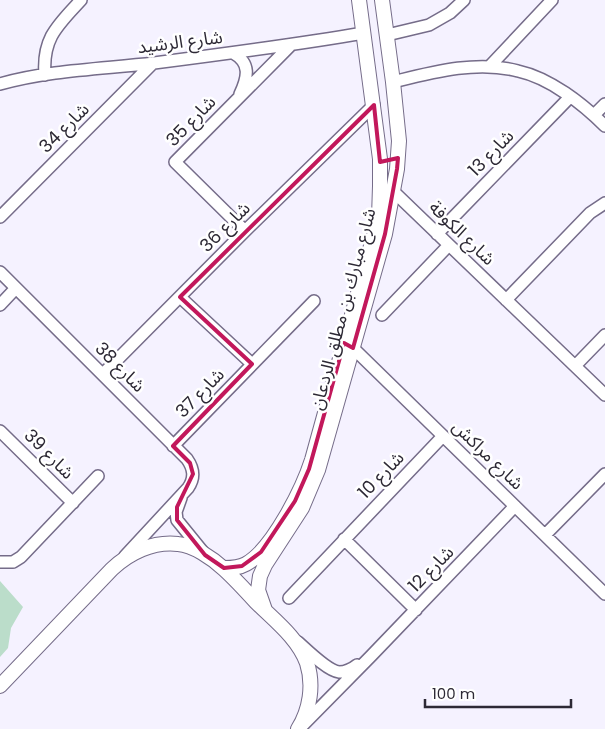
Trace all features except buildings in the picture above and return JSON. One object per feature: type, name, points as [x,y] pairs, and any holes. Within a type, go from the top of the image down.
[{"type":"street","points":[[45,75],[45,53],[51,35],[81,0]]},
{"type":"street","name":"شارع مبارك بن مطلق الردعان","points":[[264,610],[258,590],[260,576],[306,500],[323,456],[379,217],[380,159],[359,0]]},
{"type":"street","name":"شارع مبارك بن مطلق الردعان","points":[[224,568],[242,566],[250,562],[261,552],[278,529],[297,496],[309,469],[385,234],[398,158],[399,141],[382,0]]},
{"type":"street","points":[[387,35],[429,25],[450,13],[464,0]]},
{"type":"street","points":[[489,67],[552,0]]},
{"type":"street","name":"شارع الرشيد","points":[[0,84],[45,75],[291,45],[364,33]]},
{"type":"street","name":"شارع 35","points":[[245,231],[175,162],[291,45]]},
{"type":"street","name":"شارع 35","points":[[233,52],[243,60],[247,70],[238,98]]},
{"type":"street","name":"شارع 34","points":[[0,218],[153,63]]},
{"type":"street","points":[[393,82],[440,71],[489,67],[511,69],[546,82],[570,96],[605,126]]},
{"type":"street","name":"شارع 13","points":[[437,234],[570,96]]},
{"type":"street","points":[[594,115],[605,104]]},
{"type":"street","name":"شارع 36","points":[[103,374],[374,105]]},
{"type":"street","points":[[380,159],[391,161],[398,158]]},
{"type":"street","name":"شارع الكوفة","points":[[393,191],[605,394]]},
{"type":"street","points":[[506,300],[590,213],[605,203]]},
{"type":"street","points":[[382,315],[449,245]]},
{"type":"street","name":"شارع 38","points":[[0,272],[187,459],[193,470],[191,483],[116,565]]},
{"type":"street","points":[[0,305],[16,288]]},
{"type":"street","points":[[180,296],[252,364]]},
{"type":"street","name":"شارع 37","points":[[173,446],[314,301]]},
{"type":"street","points":[[575,366],[605,335]]},
{"type":"street","name":"شارع مراكش","points":[[348,346],[605,594]]},
{"type":"street","name":"شارع 39","points":[[0,431],[73,503]]},
{"type":"street","name":"شارع 10","points":[[289,598],[443,436]]},
{"type":"street","points":[[545,535],[605,474]]},
{"type":"street","name":"شارع 39","points":[[0,562],[13,562],[21,557],[98,476]]},
{"type":"street","name":"شارع 38","points":[[182,494],[176,512],[177,520],[205,555]]},
{"type":"street","name":"شارع 12","points":[[298,729],[372,656],[515,506]]},
{"type":"street","points":[[344,539],[416,610]]},
{"type":"street","points":[[0,686],[116,565],[136,552],[163,543],[184,545],[195,549],[224,568],[289,635],[304,657],[309,671],[310,697],[306,712],[298,729]]},
{"type":"street","name":"شارع 12","points":[[289,635],[335,671],[343,672],[351,669],[372,656]]},
{"type":"highlighted area","points":[[374,105],[380,162],[398,158],[397,169],[385,234],[353,348],[344,343],[309,469],[295,501],[261,552],[242,566],[224,568],[205,555],[177,520],[177,507],[193,474],[190,463],[173,446],[252,364],[180,297]]},
{"type":"green space","points":[[0,581],[23,607],[11,628],[8,648],[0,657]]}]
